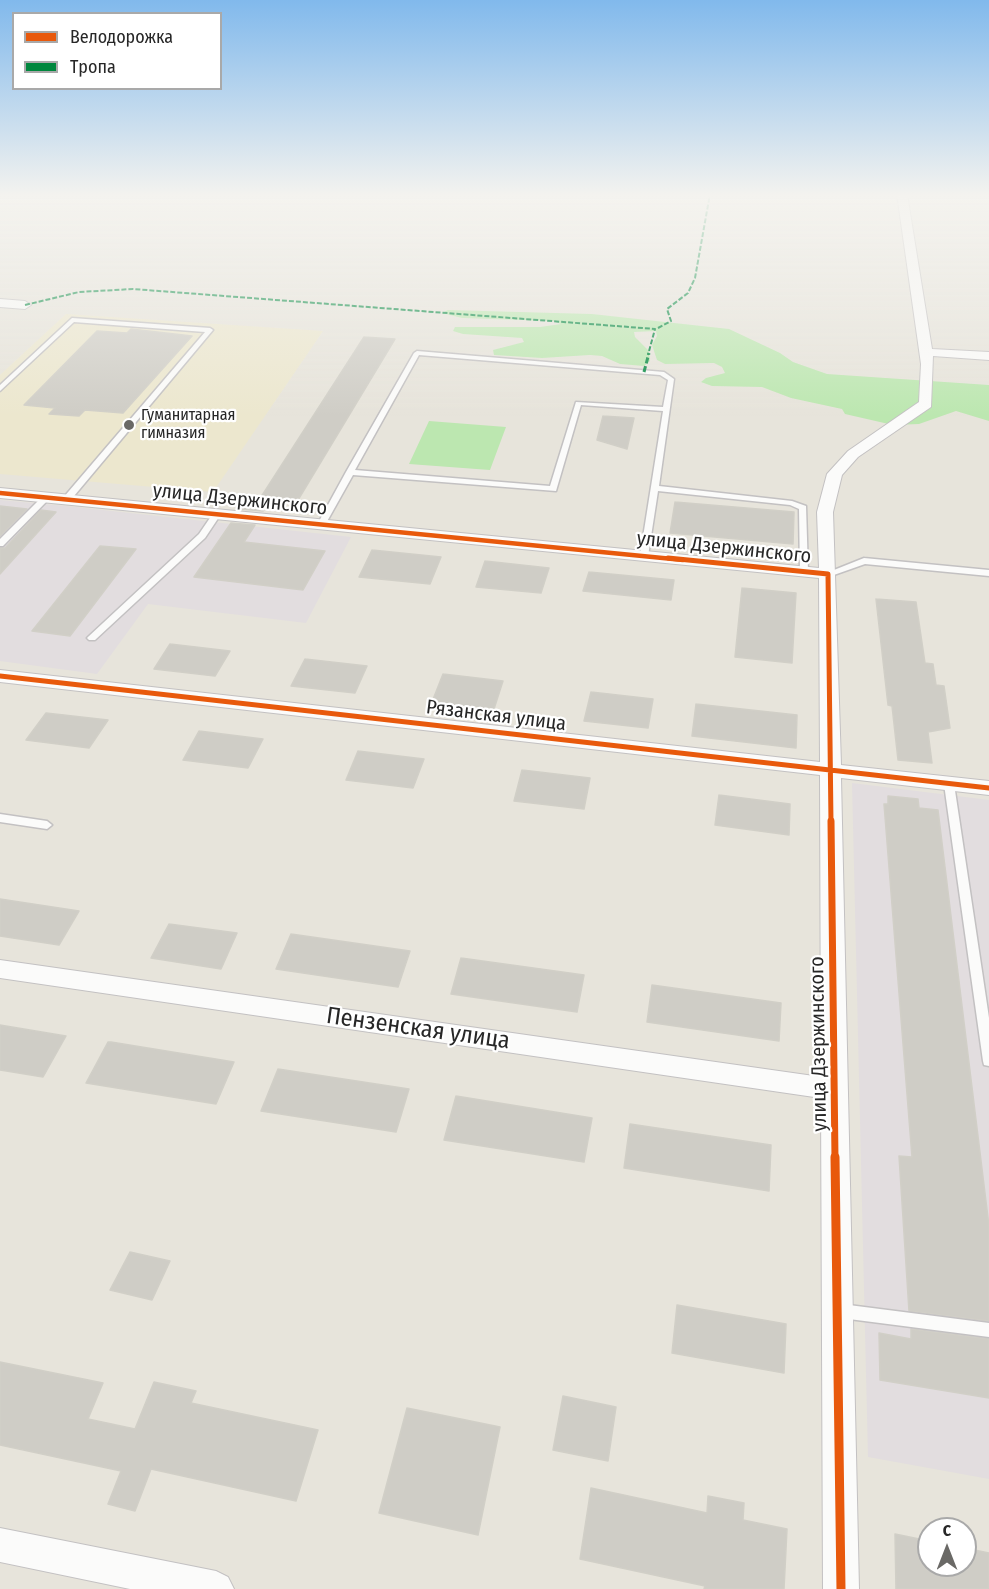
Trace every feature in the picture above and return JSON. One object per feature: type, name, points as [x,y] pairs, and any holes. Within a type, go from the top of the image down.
[{"type":"street","points":[[828,574],[825,512],[835,474],[853,454],[926,404],[925,350],[913,268]]},
{"type":"street","points":[[0,303],[25,304]]},
{"type":"street","points":[[925,350],[989,356]]},
{"type":"street","name":"улица Дзержинского","points":[[0,493],[828,574],[833,771],[841,1589]]},
{"type":"street","name":"Рязанская улица","points":[[0,675],[989,789]]},
{"type":"street","name":"Пензенская улица","points":[[0,969],[836,1090]]},
{"type":"street","points":[[0,1545],[216,1589]]},
{"type":"lane","points":[[0,389],[72,320],[210,330],[56,499],[0,544]]},
{"type":"lane","points":[[321,525],[417,353],[662,373],[671,379],[644,556]]},
{"type":"lane","points":[[350,472],[553,489],[578,402],[667,409]]},
{"type":"lane","points":[[654,488],[792,503],[803,508],[804,572]]},
{"type":"lane","points":[[93,638],[202,536],[217,514]]},
{"type":"lane","points":[[828,574],[864,561],[989,573]]},
{"type":"lane","points":[[949,784],[989,1061]]},
{"type":"lane","points":[[0,818],[47,825]]},
{"type":"lane","points":[[838,1311],[989,1330]]},
{"type":"shaded area","name":"Гуманитарная гимназия","points":[[66,314],[323,331],[213,492],[0,474],[0,375]]},
{"type":"shaded area","points":[[0,500],[351,537],[306,623],[148,604],[97,674],[0,661]]},
{"type":"shaded area","points":[[852,783],[989,800],[989,1479],[868,1457]]},
{"type":"green space","points":[[448,310],[592,314],[729,329],[780,353],[793,362],[827,374],[989,385],[989,421],[956,411],[919,424],[893,425],[845,414],[842,409],[791,398],[762,387],[712,386],[701,382],[706,378],[725,373],[722,367],[714,363],[665,364],[657,360],[652,345],[657,336],[656,331],[634,332],[635,337],[649,351],[650,361],[644,366],[620,364],[602,356],[590,355],[542,358],[494,355],[493,350],[524,342],[522,338],[463,334],[453,331],[455,327],[540,327],[561,324],[553,321],[462,318],[442,313]]},
{"type":"green space","points":[[429,421],[506,427],[490,470],[409,464]]},
{"type":"building","points":[[131,329],[192,336],[123,413],[85,410],[79,416],[49,414],[55,408],[24,405],[97,331],[127,333]]},
{"type":"building","points":[[364,337],[395,339],[298,500],[261,497]]},
{"type":"building","points":[[603,416],[634,418],[627,449],[597,440]]},
{"type":"building","points":[[247,499],[269,501],[263,511],[240,509]]},
{"type":"building","points":[[675,502],[794,512],[793,544],[670,533]]},
{"type":"building","points":[[0,506],[27,509],[0,536]]},
{"type":"building","points":[[41,510],[56,512],[0,574],[0,548],[5,548]]},
{"type":"building","points":[[231,523],[255,525],[244,542],[325,551],[303,590],[194,577]]},
{"type":"building","points":[[100,546],[136,549],[70,636],[32,631]]},
{"type":"building","points":[[372,550],[441,557],[430,584],[359,577]]},
{"type":"building","points":[[485,561],[549,568],[541,593],[476,587]]},
{"type":"building","points":[[589,572],[674,580],[671,600],[583,591]]},
{"type":"building","points":[[742,588],[796,593],[792,663],[735,657]]},
{"type":"building","points":[[876,599],[916,602],[925,663],[933,664],[936,685],[944,686],[950,728],[928,732],[932,763],[898,760],[892,706],[888,705]]},
{"type":"building","points":[[170,644],[230,651],[215,676],[154,669]]},
{"type":"building","points":[[305,659],[367,666],[355,693],[291,686]]},
{"type":"building","points":[[443,674],[503,681],[494,709],[432,702]]},
{"type":"building","points":[[591,692],[653,699],[648,728],[584,721]]},
{"type":"building","points":[[696,704],[797,715],[796,748],[692,736]]},
{"type":"building","points":[[46,713],[108,720],[89,748],[26,740]]},
{"type":"building","points":[[199,731],[263,739],[248,768],[183,760]]},
{"type":"building","points":[[358,751],[424,759],[413,788],[346,780]]},
{"type":"building","points":[[522,770],[590,778],[584,809],[514,801]]},
{"type":"building","points":[[719,795],[790,804],[789,835],[715,825]]},
{"type":"building","points":[[888,796],[918,799],[919,808],[938,810],[989,1226],[989,1321],[909,1311],[899,1156],[912,1157],[884,804],[888,804]]},
{"type":"building","points":[[0,899],[79,911],[59,945],[0,936]]},
{"type":"building","points":[[169,924],[237,933],[221,969],[151,958]]},
{"type":"building","points":[[291,934],[410,951],[398,987],[276,969]]},
{"type":"building","points":[[461,958],[584,975],[577,1012],[451,994]]},
{"type":"building","points":[[652,985],[781,1003],[779,1041],[647,1022]]},
{"type":"building","points":[[0,1025],[66,1036],[43,1077],[0,1070]]},
{"type":"building","points":[[108,1042],[234,1062],[216,1104],[86,1083]]},
{"type":"building","points":[[278,1069],[409,1089],[396,1132],[261,1111]]},
{"type":"building","points":[[456,1096],[592,1118],[584,1162],[444,1140]]},
{"type":"building","points":[[630,1124],[771,1145],[769,1191],[624,1168]]},
{"type":"building","points":[[130,1252],[170,1261],[152,1300],[110,1290]]},
{"type":"building","points":[[677,1305],[786,1324],[784,1373],[672,1353]]},
{"type":"building","points":[[911,1329],[989,1339],[989,1398],[880,1380],[879,1333],[911,1339]]},
{"type":"building","points":[[0,1362],[103,1383],[88,1419],[135,1429],[154,1382],[196,1391],[191,1403],[318,1430],[296,1501],[151,1469],[135,1511],[108,1504],[121,1471],[0,1445]]},
{"type":"building","points":[[563,1396],[616,1407],[608,1461],[553,1450]]},
{"type":"building","points":[[407,1408],[500,1427],[478,1535],[379,1513]]},
{"type":"building","points":[[591,1488],[707,1513],[708,1496],[744,1503],[743,1520],[787,1529],[784,1589],[704,1589],[705,1586],[580,1559]]},
{"type":"building","points":[[895,1534],[917,1539],[917,1577],[977,1577],[977,1550],[989,1553],[989,1589],[896,1589]]},
{"type":"marked path","points":[[658,328],[671,321],[667,309],[688,293],[697,268]]},
{"type":"marked path","points":[[25,305],[79,292],[133,289],[655,329],[644,372]]},
{"type":"cycle path","points":[[0,493],[828,574],[841,1589]]},
{"type":"cycle path","points":[[0,676],[989,788]]},
{"type":"place","name":"Гуманитарная гимназия","points":[[129,425]]}]
